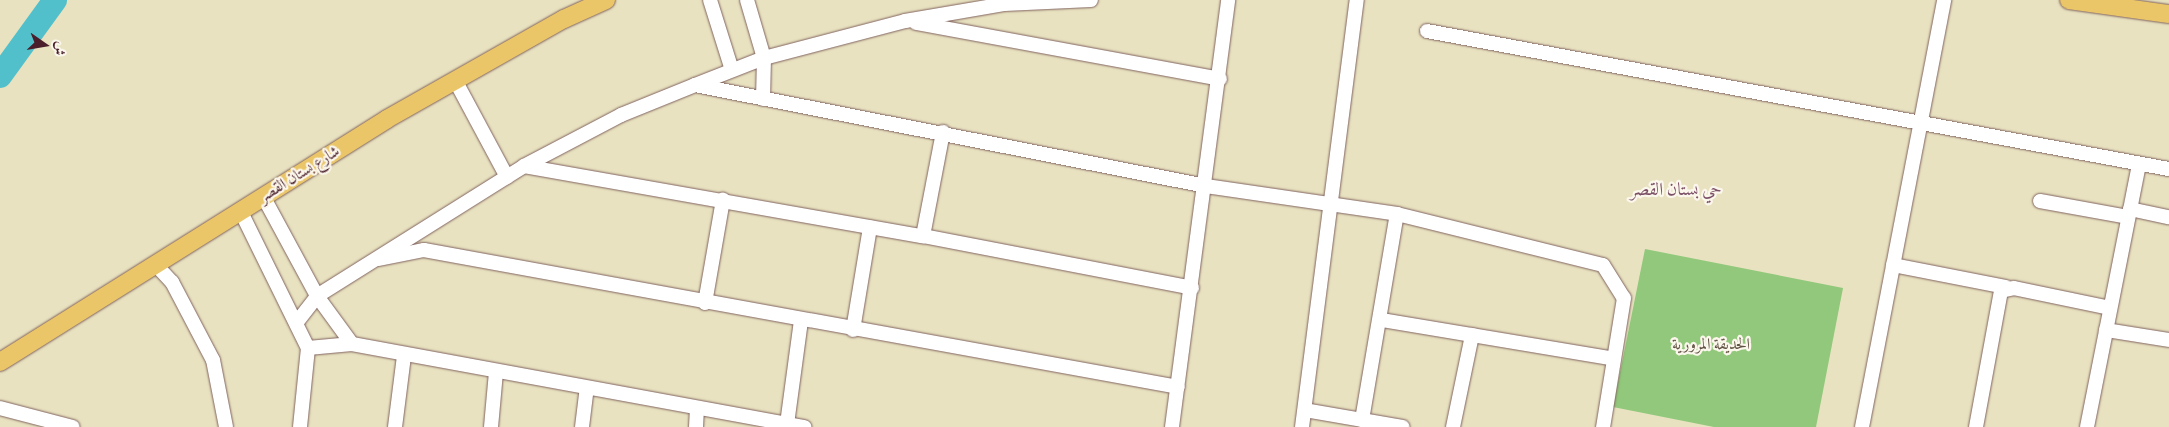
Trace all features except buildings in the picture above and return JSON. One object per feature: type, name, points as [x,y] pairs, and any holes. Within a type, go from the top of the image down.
[{"type":"main road","name":"شارع بستان القصر","points":[[0,362],[240,210],[456,80],[606,0]]},
{"type":"main road","points":[[2069,0],[2169,14]]},
{"type":"street","points":[[710,0],[732,70]]},
{"type":"street","points":[[747,0],[764,58],[762,99]]},
{"type":"street","points":[[297,322],[317,296],[524,166],[622,115],[695,84],[764,58],[905,21],[1004,4],[1091,0]]},
{"type":"street","points":[[1172,427],[1206,186],[1228,0]]},
{"type":"street","points":[[1302,427],[1357,0]]},
{"type":"street","points":[[1862,427],[1944,0]]},
{"type":"street","points":[[905,21],[1220,79]]},
{"type":"street","points":[[1427,31],[2169,169]]},
{"type":"street","points":[[456,80],[507,177]]},
{"type":"street","points":[[695,84],[762,99],[943,132],[1206,186],[1330,207],[1397,214],[1603,265],[1624,298],[1603,427]]},
{"type":"street","points":[[922,236],[943,132]]},
{"type":"street","points":[[2087,427],[2139,164]]},
{"type":"street","points":[[524,166],[922,236],[1192,288]]},
{"type":"street","points":[[263,196],[317,296],[352,344]]},
{"type":"street","points":[[704,303],[723,200]]},
{"type":"street","points":[[2040,201],[2169,217]]},
{"type":"street","points":[[240,210],[297,322],[308,348],[300,427]]},
{"type":"street","points":[[1362,420],[1382,320],[1397,214]]},
{"type":"street","points":[[853,330],[870,227]]},
{"type":"street","points":[[373,260],[424,250],[801,321],[1178,387]]},
{"type":"street","points":[[154,264],[172,282],[213,360],[226,427]]},
{"type":"street","points":[[1893,265],[2110,308]]},
{"type":"street","points":[[1976,427],[2001,292],[2006,288]]},
{"type":"street","points":[[1382,320],[1614,359]]},
{"type":"street","points":[[787,424],[801,321]]},
{"type":"street","points":[[2106,330],[2169,340]]},
{"type":"street","points":[[1453,427],[1472,336]]},
{"type":"street","points":[[308,348],[352,344],[404,356],[587,390],[698,408],[761,423],[804,427]]},
{"type":"street","points":[[396,427],[404,356]]},
{"type":"street","points":[[490,427],[496,372]]},
{"type":"street","points":[[582,427],[587,390]]},
{"type":"street","points":[[0,408],[42,423],[73,427]]},
{"type":"street","points":[[696,427],[698,408]]},
{"type":"street","points":[[1305,410],[1403,427]]},
{"type":"green space","name":"الحديقة المرورية","points":[[1645,249],[1843,288],[1816,427],[1714,427],[1613,407]]},
{"type":"waterway","points":[[0,76],[55,0]]},
{"type":"district","name":"حي بستان القصر","points":[[1676,190]]}]
